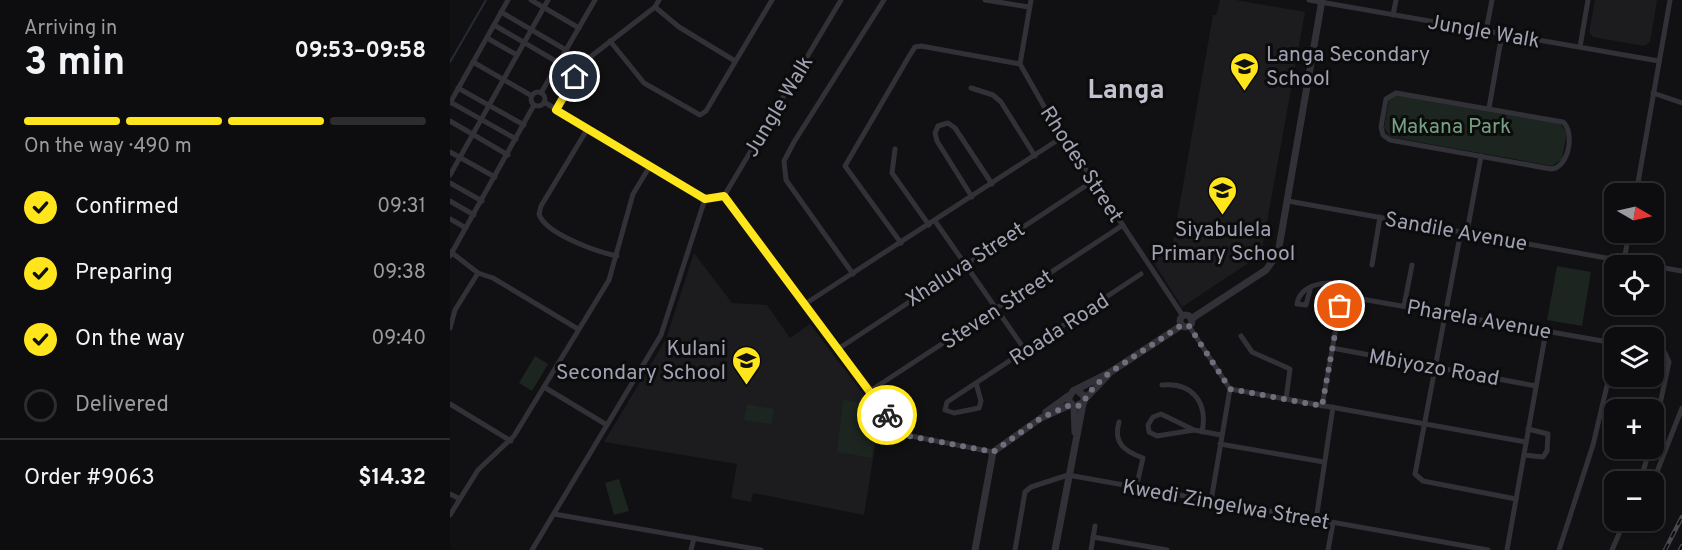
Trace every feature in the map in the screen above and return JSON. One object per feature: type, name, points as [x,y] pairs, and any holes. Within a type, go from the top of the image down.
[{"type":"street","points":[[508,0],[450,102],[516,139]]},
{"type":"street","points":[[531,0],[579,28]]},
{"type":"street","points":[[450,175],[548,0]]},
{"type":"street","points":[[473,62],[532,96],[541,93],[595,0]]},
{"type":"street","points":[[556,110],[585,61],[655,7],[659,0]]},
{"type":"street","points":[[610,41],[644,83],[698,115],[705,112],[771,2],[762,0]]},
{"type":"street","name":"Jungle Walk","points":[[724,196],[841,0]]},
{"type":"street","points":[[853,274],[788,184],[783,166],[794,142],[884,0]]},
{"type":"street","points":[[985,0],[1029,8]]},
{"type":"street","points":[[901,243],[844,166],[915,47],[921,46],[1020,64],[1030,0]]},
{"type":"street","name":"Jungle Walk","points":[[1310,0],[1659,61]]},
{"type":"street","points":[[1393,15],[1396,0]]},
{"type":"street","points":[[1486,31],[1492,0]]},
{"type":"street","points":[[1580,47],[1588,0]]},
{"type":"street","points":[[1638,183],[1670,0]]},
{"type":"street","points":[[975,550],[993,452],[1068,396],[1187,324],[1272,264],[1280,247],[1322,1]]},
{"type":"street","points":[[655,7],[679,27],[735,61]]},
{"type":"street","points":[[501,12],[566,50]]},
{"type":"street","points":[[494,26],[559,63]]},
{"type":"street","points":[[1489,108],[1502,34]]},
{"type":"street","points":[[487,38],[517,55]]},
{"type":"street","name":"Rhodes Street","points":[[1020,64],[1093,181],[1183,316]]},
{"type":"street","points":[[458,88],[524,125]]},
{"type":"street","points":[[971,88],[993,95],[1001,102],[1035,156]]},
{"type":"street","points":[[541,93],[544,102],[556,110],[705,199],[724,196],[904,435],[993,452]]},
{"type":"street","points":[[1394,93],[1489,108],[1563,122],[1569,131],[1562,165],[1554,169],[1480,156],[1390,140],[1383,135],[1381,127],[1386,99],[1394,93]]},
{"type":"street","points":[[1653,93],[1682,104]]},
{"type":"street","points":[[532,96],[534,105],[524,125],[451,253],[478,273],[493,278],[578,329]]},
{"type":"street","points":[[534,105],[538,106],[544,102]]},
{"type":"street","points":[[450,121],[508,154]]},
{"type":"street","points":[[972,197],[937,141],[935,133],[938,126],[948,123],[955,128],[992,184]]},
{"type":"street","points":[[588,128],[539,208],[539,214],[544,223],[592,251],[616,256]]},
{"type":"street","points":[[806,304],[1064,136]]},
{"type":"street","points":[[895,149],[892,173],[965,264],[1025,350]]},
{"type":"street","points":[[450,152],[495,177]]},
{"type":"street","points":[[1480,156],[1445,313],[1414,471],[1416,477],[1516,499]]},
{"type":"street","points":[[450,515],[478,470],[511,441],[609,280],[633,194],[650,166]]},
{"type":"street","name":"Xhaluva Street","points":[[838,349],[1093,181]]},
{"type":"street","points":[[450,183],[482,201]]},
{"type":"street","points":[[532,550],[661,334],[705,199]]},
{"type":"street","points":[[450,201],[474,215]]},
{"type":"street","name":"Sandile Avenue","points":[[1288,201],[1604,257]]},
{"type":"street","points":[[1372,265],[1380,218]]},
{"type":"street","points":[[450,219],[466,228]]},
{"type":"street","name":"Steven Street","points":[[870,391],[1123,225]]},
{"type":"street","points":[[1404,306],[1412,265]]},
{"type":"street","name":"Sandile Avenue","points":[[1664,268],[1682,271]]},
{"type":"street","points":[[450,328],[455,310],[478,273]]},
{"type":"street","name":"Roada Road","points":[[976,384],[981,400],[979,408],[954,412],[945,410],[947,402],[1141,274]]},
{"type":"street","points":[[1310,290],[1320,282],[1329,282],[1342,286],[1344,296],[1322,406]]},
{"type":"street","name":"Pharela Avenue","points":[[1344,296],[1604,341]]},
{"type":"street","points":[[1183,316],[1188,315],[1187,324],[1230,389],[1211,501]]},
{"type":"street","points":[[1507,550],[1546,331]]},
{"type":"street","points":[[1241,336],[1256,355],[1290,369],[1286,399]]},
{"type":"street","name":"Mbiyozo Road","points":[[1332,348],[1536,386]]},
{"type":"street","points":[[1661,399],[1668,369],[1667,355],[1664,354]]},
{"type":"street","points":[[1041,418],[1084,401],[1109,373]]},
{"type":"street","points":[[1162,385],[1180,385],[1195,395],[1204,412],[1202,432]]},
{"type":"street","points":[[544,387],[607,425]]},
{"type":"street","points":[[1559,550],[1593,445],[1606,387]]},
{"type":"street","points":[[1230,389],[1526,442]]},
{"type":"street","points":[[1055,550],[1084,401],[1083,393],[1077,390]]},
{"type":"street","points":[[1068,396],[1072,406],[1074,443]]},
{"type":"street","points":[[450,404],[511,441]]},
{"type":"street","points":[[1316,520],[1333,407]]},
{"type":"street","points":[[1657,471],[1682,408]]},
{"type":"street","points":[[1194,430],[1157,436],[1149,432],[1148,425],[1153,417],[1161,414],[1194,430],[1221,435]]},
{"type":"street","points":[[1119,422],[1116,433],[1120,444],[1128,452],[1143,458],[1136,488]]},
{"type":"street","points":[[1524,455],[1544,456],[1547,451],[1548,434],[1528,429]]},
{"type":"street","points":[[1220,444],[1324,462]]},
{"type":"street","name":"Kwedi Zingelwa Street","points":[[1015,550],[1025,492],[1031,487],[1068,475],[1488,550]]},
{"type":"street","points":[[450,494],[460,499]]},
{"type":"street","points":[[554,514],[761,550]]},
{"type":"street","points":[[1328,550],[1333,523]]},
{"type":"street","points":[[1091,550],[1095,526]]},
{"type":"street","points":[[1612,550],[1620,531]]},
{"type":"street","points":[[1093,537],[1167,550]]},
{"type":"street","points":[[692,550],[693,538]]},
{"type":"shaded area","name":"Langa Secondary School","points":[[1220,0],[1236,0],[1305,12],[1262,249],[1256,258],[1182,307],[1150,257],[1172,248],[1213,15],[1216,15]]},
{"type":"shaded area","points":[[1595,0],[1657,0],[1650,42],[1644,46],[1593,37],[1589,32]]},
{"type":"shaded area","name":"Kulani Secondary School","points":[[694,253],[732,303],[767,305],[790,338],[810,324],[880,416],[864,515],[753,493],[751,502],[731,498],[737,464],[604,442],[666,339]]},
{"type":"green space","name":"Makana Park","points":[[1397,95],[1560,123],[1567,133],[1562,159],[1552,166],[1390,137],[1384,128],[1389,100]]},
{"type":"green space","points":[[1557,266],[1591,272],[1582,326],[1547,320]]},
{"type":"green space","points":[[535,356],[548,364],[532,391],[519,383]]},
{"type":"green space","points":[[843,400],[861,403],[859,415],[876,418],[872,458],[837,452]]},
{"type":"green space","points":[[747,404],[774,409],[771,424],[744,420]]},
{"type":"green space","points":[[619,479],[629,511],[614,515],[605,483]]},
{"type":"waterway","points":[[450,62],[486,0]]},
{"type":"railway","points":[[1665,550],[1682,517]]},
{"type":"railway","points":[[1680,550],[1682,546]]},
{"type":"way so far","points":[[887,415],[901,434],[993,452],[1041,418],[1070,405],[1077,407],[1083,404],[1088,394],[1109,373],[1182,325],[1189,326],[1230,389],[1322,406],[1340,306]]},
{"type":"place","name":"Langa Secondary School","points":[[1245,92]]},
{"type":"place","name":"Siyabulela Primary School","points":[[1223,216]]},
{"type":"place","name":"Kulani Secondary School","points":[[747,386]]},
{"type":"district","name":"Langa","points":[[1126,89]]},
{"type":"route","points":[[575,77],[556,110],[705,199],[724,196],[887,415]]}]
